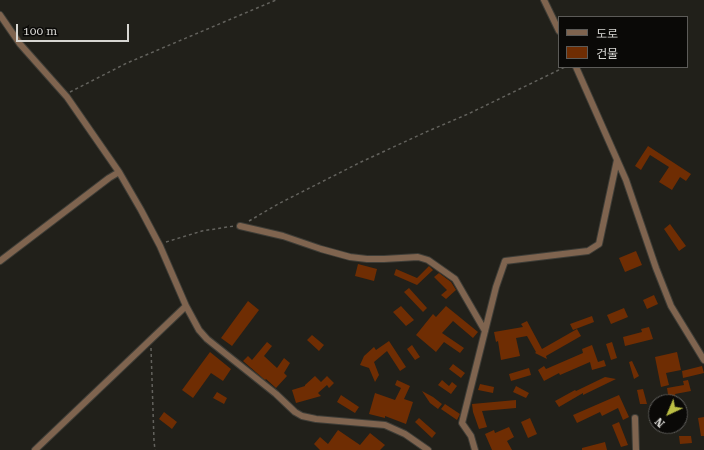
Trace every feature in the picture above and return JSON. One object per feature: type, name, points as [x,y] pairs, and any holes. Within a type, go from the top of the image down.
[{"type":"street","points":[[544,0],[558,29]]},
{"type":"street","points":[[0,15],[20,44],[65,95],[119,172],[159,244],[186,306],[199,330],[207,340],[276,394],[295,412],[302,416],[316,419],[385,425],[406,434],[428,450]]},
{"type":"street","points":[[576,68],[626,180],[656,268],[671,306],[704,360]]},
{"type":"street","points":[[476,450],[471,436],[462,423],[496,287],[505,261],[588,251],[599,244],[617,160]]},
{"type":"street","points":[[0,261],[119,172]]},
{"type":"street","points":[[240,226],[283,236],[350,257],[384,259],[418,257],[428,260],[455,279],[485,331]]},
{"type":"street","points":[[35,450],[186,306]]},
{"type":"street","points":[[635,418],[636,450]]},
{"type":"path","points":[[65,95],[127,63],[276,0]]},
{"type":"path","points":[[159,244],[202,231],[240,226],[280,203],[361,162],[468,114],[563,68]]},
{"type":"path","points":[[148,341],[151,347],[155,450]]},
{"type":"building","points":[[648,146],[691,174],[686,181],[680,177],[672,190],[659,182],[669,167],[650,155],[641,170],[635,166]]},
{"type":"building","points":[[670,224],[686,246],[679,251],[664,229]]},
{"type":"building","points":[[636,251],[642,265],[625,272],[619,258]]},
{"type":"building","points":[[358,264],[377,269],[374,281],[355,276]]},
{"type":"building","points":[[429,266],[433,270],[417,285],[394,275],[396,269],[417,278]]},
{"type":"building","points":[[439,273],[451,282],[456,290],[446,299],[441,295],[447,290],[434,277]]},
{"type":"building","points":[[409,288],[427,308],[423,312],[404,292]]},
{"type":"building","points":[[654,295],[658,304],[647,309],[643,300]]},
{"type":"building","points":[[248,301],[259,310],[232,346],[221,338]]},
{"type":"building","points":[[401,306],[414,320],[406,326],[393,312]]},
{"type":"building","points":[[446,306],[478,332],[473,338],[453,321],[442,333],[464,348],[460,353],[444,342],[436,352],[416,335],[433,314],[436,317]]},
{"type":"building","points":[[624,308],[628,317],[611,324],[607,315]]},
{"type":"building","points":[[592,316],[594,322],[573,330],[570,324]]},
{"type":"building","points":[[527,321],[542,349],[577,329],[581,336],[546,356],[547,359],[535,353],[536,352],[527,336],[516,338],[520,356],[501,360],[498,341],[496,342],[494,332],[523,327],[521,324]]},
{"type":"building","points":[[649,327],[653,339],[625,346],[623,337],[642,332],[641,329]]},
{"type":"building","points":[[312,335],[324,345],[319,351],[307,340]]},
{"type":"building","points":[[389,341],[406,367],[400,371],[387,351],[374,362],[379,375],[375,382],[369,368],[360,365],[364,356],[374,347],[376,350]]},
{"type":"building","points":[[267,342],[272,346],[264,356],[277,368],[284,358],[290,363],[284,373],[287,376],[276,388],[243,361],[248,356],[252,360]]},
{"type":"building","points":[[612,342],[617,358],[611,360],[606,344]]},
{"type":"building","points":[[412,345],[420,357],[415,360],[407,349]]},
{"type":"building","points":[[592,345],[598,362],[604,360],[606,366],[592,370],[590,362],[560,375],[559,373],[544,381],[538,370],[544,366],[546,369],[583,353],[582,349]]},
{"type":"building","points":[[210,352],[231,369],[223,381],[211,373],[193,398],[182,390]]},
{"type":"building","points":[[677,352],[681,370],[666,373],[669,385],[661,387],[655,357]]},
{"type":"building","points":[[632,361],[639,376],[634,379],[629,362]]},
{"type":"building","points":[[453,364],[465,373],[461,378],[449,369]]},
{"type":"building","points":[[702,366],[704,373],[683,378],[682,371]]},
{"type":"building","points":[[529,368],[531,375],[511,381],[509,374]]},
{"type":"building","points":[[315,376],[321,382],[327,376],[334,383],[329,388],[327,385],[318,393],[321,396],[296,403],[292,390],[305,386]]},
{"type":"building","points":[[605,377],[616,379],[583,395],[583,393],[559,407],[555,401],[575,390],[576,391]]},
{"type":"building","points":[[397,380],[410,386],[404,399],[413,402],[406,424],[385,416],[385,418],[369,414],[375,393],[395,400],[401,388],[395,385]]},
{"type":"building","points":[[442,380],[449,386],[452,382],[457,386],[451,394],[438,385]]},
{"type":"building","points":[[688,380],[691,391],[668,394],[667,388],[684,385],[683,381]]},
{"type":"building","points":[[480,384],[494,387],[493,393],[478,390]]},
{"type":"building","points":[[516,386],[529,393],[526,398],[513,392]]},
{"type":"building","points":[[643,389],[647,404],[640,404],[637,390]]},
{"type":"building","points":[[422,391],[442,404],[438,409],[430,403]]},
{"type":"building","points":[[217,392],[227,398],[224,404],[213,398]]},
{"type":"building","points":[[341,395],[359,407],[355,413],[337,402]]},
{"type":"building","points":[[619,395],[629,417],[623,420],[618,408],[602,416],[600,412],[577,423],[573,415]]},
{"type":"building","points":[[516,400],[516,408],[482,411],[487,427],[479,429],[472,404]]},
{"type":"building","points":[[445,404],[460,414],[457,420],[441,409]]},
{"type":"building","points":[[164,412],[177,422],[172,429],[159,419]]},
{"type":"building","points":[[704,417],[704,436],[701,436],[698,418]]},
{"type":"building","points":[[419,418],[436,433],[432,438],[415,422]]},
{"type":"building","points":[[530,418],[537,434],[528,438],[521,422]]},
{"type":"building","points":[[619,422],[628,445],[621,447],[612,425]]},
{"type":"building","points":[[509,427],[514,437],[507,441],[512,450],[492,450],[485,434],[494,430],[495,433]]},
{"type":"building","points":[[338,430],[360,445],[370,433],[385,445],[380,450],[320,450],[314,444],[320,437],[328,444]]},
{"type":"building","points":[[679,436],[691,436],[692,443],[680,444]]},
{"type":"building","points":[[605,442],[607,450],[582,450],[582,448]]}]
